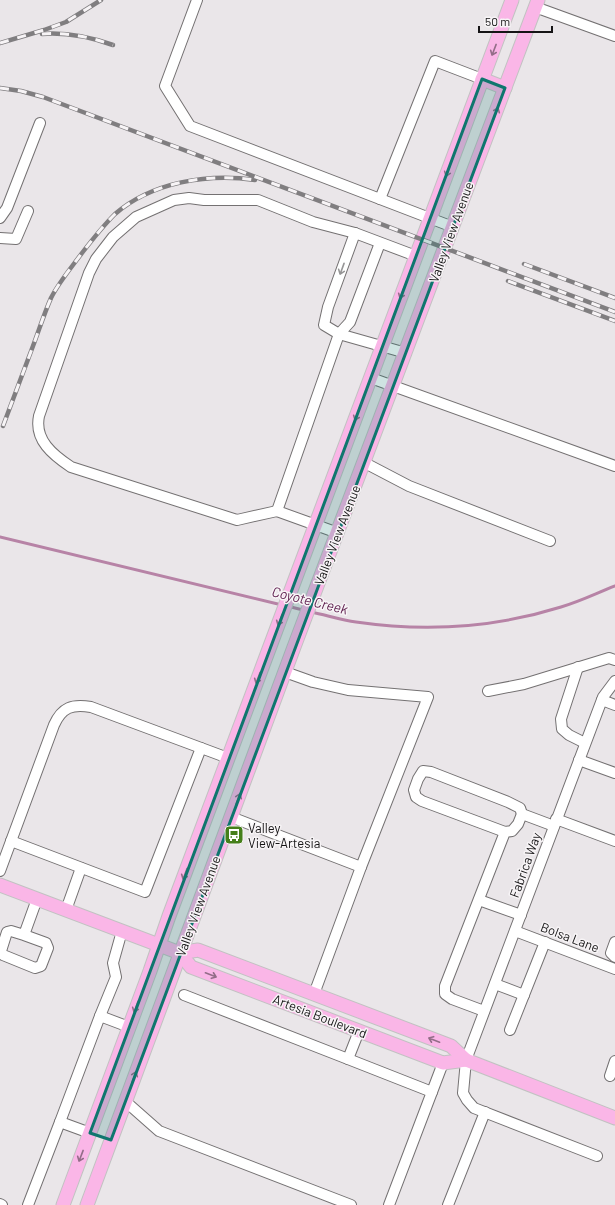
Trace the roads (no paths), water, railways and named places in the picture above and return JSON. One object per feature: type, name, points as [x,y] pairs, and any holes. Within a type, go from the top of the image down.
[{"type":"main road","name":"Valley View Avenue","points":[[63,1205],[228,758],[512,0]]},
{"type":"main road","name":"Valley View Avenue","points":[[87,1205],[294,647],[394,386],[536,4]]},
{"type":"main road","points":[[482,79],[505,88]]},
{"type":"main road","name":"Artesia Boulevard","points":[[0,885],[180,954],[191,967],[443,1063],[466,1060]]},
{"type":"main road","name":"Artesia Boulevard","points":[[180,954],[198,950],[451,1046],[466,1060],[615,1118]]},
{"type":"main road","points":[[90,1133],[111,1140]]},
{"type":"street","points":[[197,0],[165,86],[190,126],[453,227]]},
{"type":"street","points":[[536,4],[615,36]]},
{"type":"street","points":[[380,199],[435,61],[482,79]]},
{"type":"street","points":[[0,218],[3,207],[40,123]]},
{"type":"street","points":[[338,533],[278,511],[237,520],[71,466],[57,458],[48,448],[38,429],[39,416],[93,264],[113,237],[136,217],[174,200],[190,198],[204,200],[258,200],[313,222],[355,232],[416,256]]},
{"type":"street","points":[[0,238],[16,239],[28,211]]},
{"type":"street","points":[[355,232],[328,307],[324,325],[339,334],[383,345],[406,353]]},
{"type":"street","points":[[278,511],[339,334],[350,322],[380,243]]},
{"type":"street","points":[[371,378],[615,466]]},
{"type":"street","points":[[365,463],[409,486],[550,541]]},
{"type":"street","points":[[488,691],[524,684],[609,658],[615,660]]},
{"type":"street","points":[[578,667],[561,719],[562,729],[568,735],[585,743]]},
{"type":"street","points":[[285,672],[313,682],[348,690],[428,697],[361,867],[314,994]]},
{"type":"street","name":"Fabrica Way","points":[[597,1156],[474,1108],[463,1093],[466,1060],[484,1011],[602,700],[615,681]]},
{"type":"street","points":[[602,700],[615,705]]},
{"type":"street","points":[[0,871],[54,724],[59,714],[71,707],[91,707],[228,758]]},
{"type":"street","points":[[11,841],[145,892],[201,748]]},
{"type":"street","points":[[579,760],[615,773]]},
{"type":"street","points":[[423,771],[431,772],[520,808],[522,814],[518,824],[512,831],[505,832],[422,801],[416,796],[414,790],[423,771]]},
{"type":"street","points":[[522,814],[555,822],[615,841]]},
{"type":"street","points":[[231,817],[361,867]]},
{"type":"street","points":[[484,1011],[452,999],[444,994],[445,986],[505,832]]},
{"type":"street","points":[[66,910],[81,868]]},
{"type":"street","points":[[24,935],[37,899]]},
{"type":"street","points":[[479,900],[521,915]]},
{"type":"street","points":[[10,930],[24,935],[46,944],[48,948],[41,966],[35,968],[3,956],[1,951],[7,932],[10,930]]},
{"type":"street","points":[[28,1205],[116,977],[113,963],[122,931]]},
{"type":"street","name":"Bolsa Lane","points":[[515,931],[615,969]]},
{"type":"street","points":[[510,1030],[545,942]]},
{"type":"street","points":[[615,942],[611,953],[615,958]]},
{"type":"street","points":[[495,984],[524,995]]},
{"type":"street","points":[[184,995],[432,1092]]},
{"type":"street","points":[[100,1016],[129,1027]]},
{"type":"street","points":[[348,1059],[359,1031]]},
{"type":"street","points":[[610,1076],[615,1061]]},
{"type":"street","points":[[389,1205],[443,1063]]},
{"type":"street","points":[[125,1101],[159,1131],[351,1205]]},
{"type":"street","points":[[448,1205],[485,1112]]},
{"type":"street","points":[[60,1122],[90,1133]]},
{"type":"waterway","name":"Coyote Creek","points":[[0,537],[282,605]]},
{"type":"waterway","name":"Coyote Creek","points":[[311,612],[350,621],[408,627],[485,624],[510,620],[561,607],[615,586]]},
{"type":"waterway","name":"Coyote Creek","points":[[287,606],[303,610]]},
{"type":"railway","points":[[0,43],[66,22],[101,0]]},
{"type":"railway","points":[[42,34],[78,36],[113,45]]},
{"type":"railway","points":[[0,88],[21,91],[43,97],[615,312]]},
{"type":"railway","points":[[3,426],[54,292],[82,253],[115,214],[146,194],[181,182],[218,178],[255,180]]},
{"type":"railway","points":[[524,264],[615,298]]},
{"type":"railway","points":[[508,281],[615,321]]},
{"type":"place","name":"Valley View-Artesia","points":[[234,835]]}]
